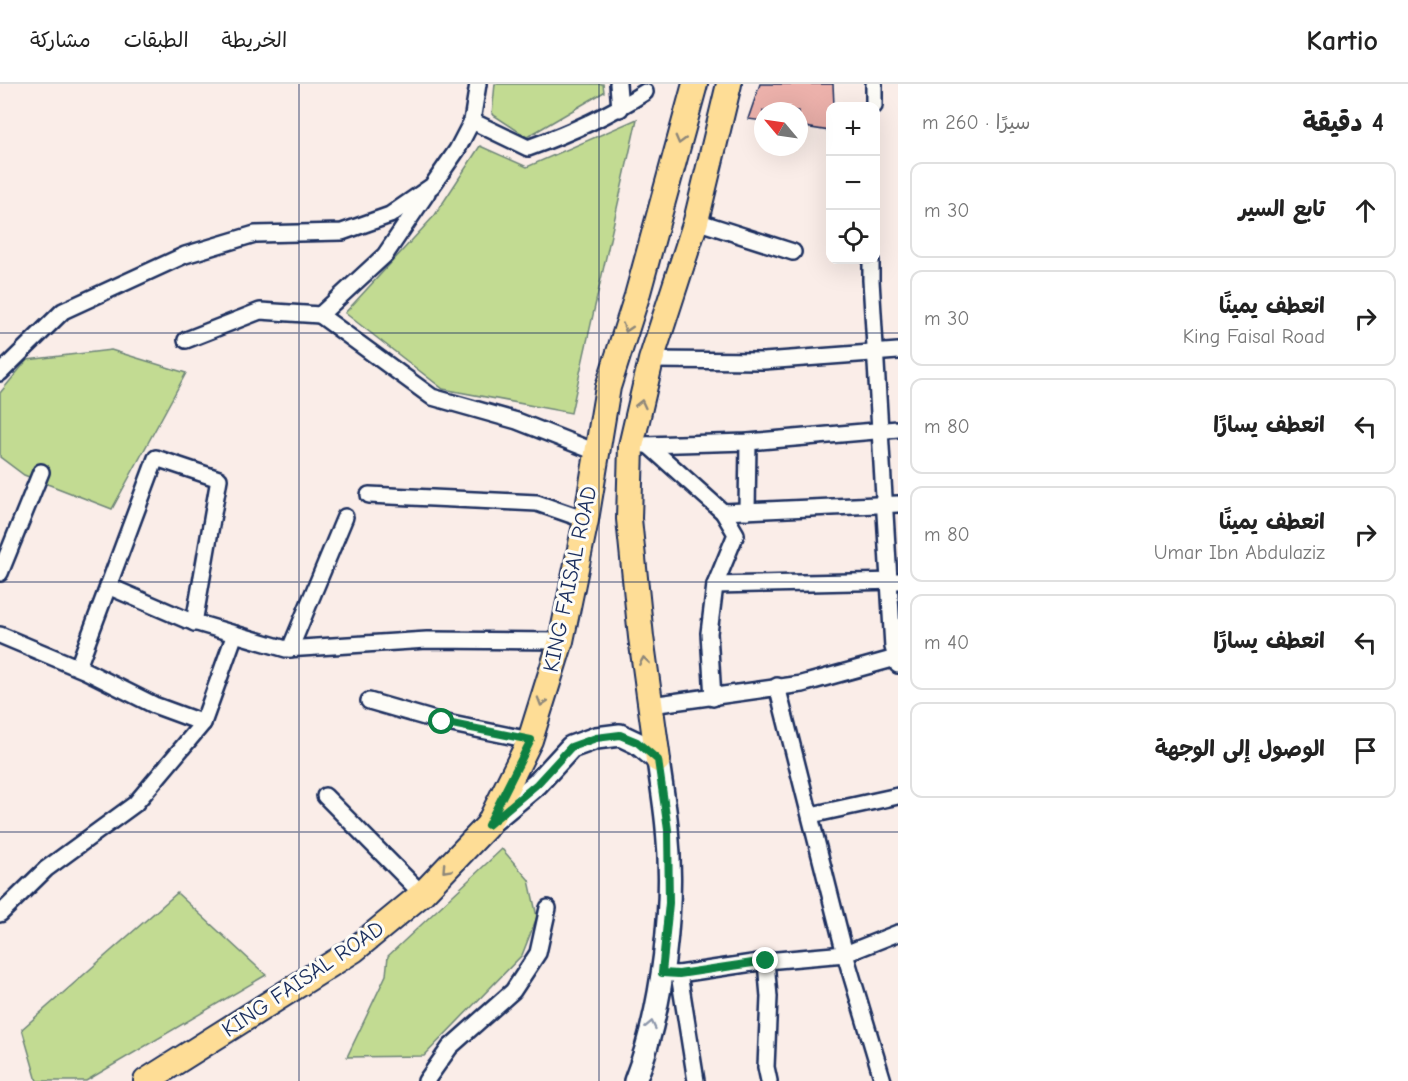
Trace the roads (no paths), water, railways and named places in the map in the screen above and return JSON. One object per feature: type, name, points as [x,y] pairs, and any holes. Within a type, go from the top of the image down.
[{"type":"main road","name":"KING FAISAL ROAD","points":[[146,1081],[354,950],[422,894],[488,825],[531,740],[561,641],[586,520],[608,387],[637,296],[695,84]]},
{"type":"main road","name":"KING FAISAL ROAD","points":[[658,760],[641,637],[629,519],[651,360],[696,221],[729,84]]},
{"type":"street","points":[[320,315],[385,255],[457,150],[472,121],[478,84]]},
{"type":"street","points":[[618,84],[620,109]]},
{"type":"street","points":[[874,84],[874,102]]},
{"type":"street","points":[[472,121],[528,148],[587,125],[620,109],[645,92]]},
{"type":"street","points":[[0,373],[63,311],[185,255],[255,234],[342,232],[390,215],[432,186]]},
{"type":"street","points":[[696,221],[794,252]]},
{"type":"street","points":[[651,705],[802,684],[896,654],[892,504],[881,429],[871,264]]},
{"type":"street","points":[[186,340],[260,311],[320,315],[432,397],[517,421],[596,453]]},
{"type":"street","points":[[651,360],[764,361],[898,351]]},
{"type":"street","points":[[640,446],[747,442],[898,429]]},
{"type":"street","points":[[747,442],[747,511]]},
{"type":"street","points":[[640,446],[723,512],[736,534],[715,585],[709,633],[713,698]]},
{"type":"street","points":[[78,668],[156,458],[219,479],[194,622]]},
{"type":"street","points":[[0,573],[42,472]]},
{"type":"street","points":[[369,495],[537,503],[586,520]]},
{"type":"street","points":[[723,512],[892,504]]},
{"type":"street","points":[[290,649],[345,517]]},
{"type":"street","points":[[715,585],[894,581]]},
{"type":"street","points":[[108,586],[194,622],[290,649],[427,640],[561,641]]},
{"type":"street","points":[[0,914],[46,869],[135,804],[203,723],[235,634]]},
{"type":"street","points":[[0,635],[78,668],[154,705],[203,723]]},
{"type":"street","points":[[777,686],[845,954],[883,1081]]},
{"type":"street","points":[[369,701],[442,722],[531,740]]},
{"type":"street","points":[[488,825],[537,784],[571,747],[596,738],[620,735],[637,742],[658,760],[668,830],[671,974],[696,1081]]},
{"type":"street","points":[[325,796],[422,894]]},
{"type":"street","points":[[811,815],[898,796]]},
{"type":"street","points":[[426,1081],[450,1047],[513,991],[538,953],[548,908]]},
{"type":"street","points":[[671,974],[766,961],[845,954],[898,933]]},
{"type":"street","points":[[766,961],[770,997],[766,1067],[769,1081]]},
{"type":"street","points":[[635,1081],[671,974]]}]
